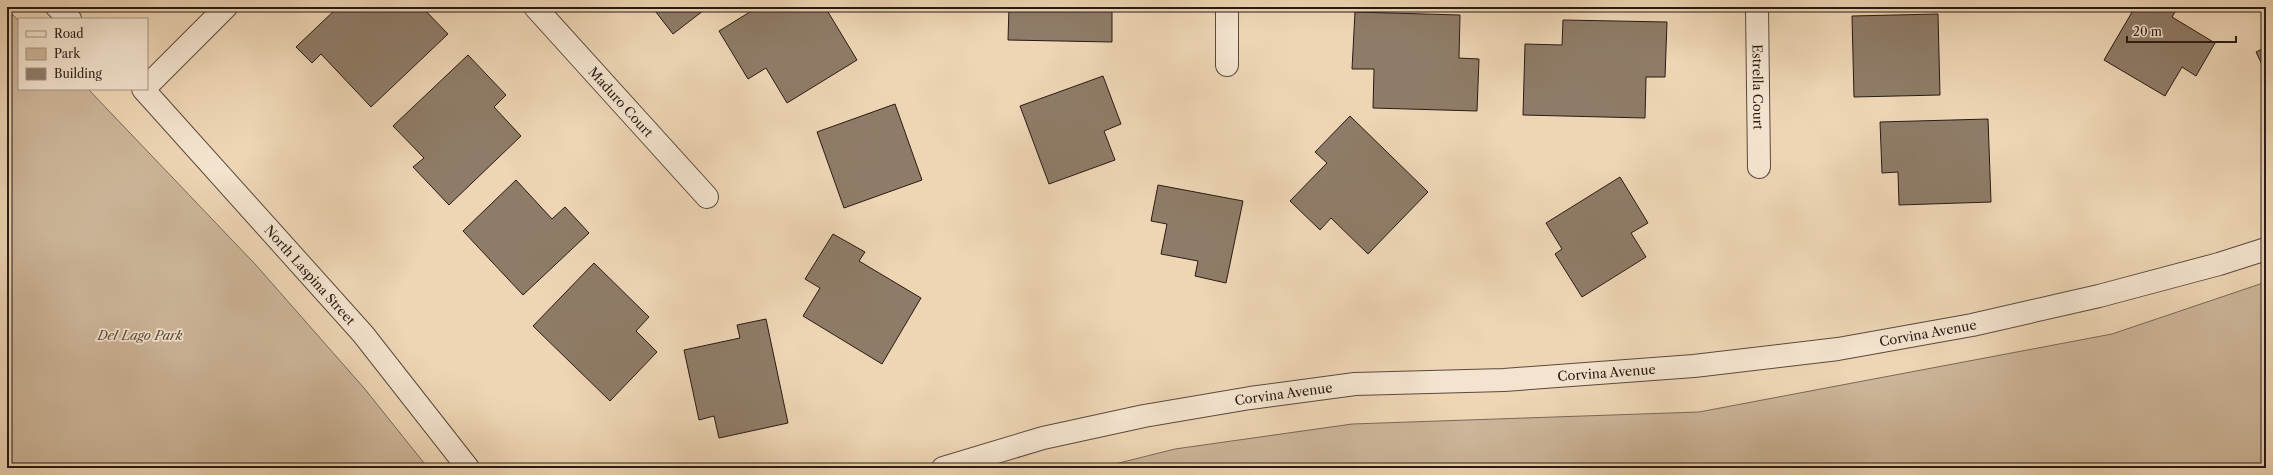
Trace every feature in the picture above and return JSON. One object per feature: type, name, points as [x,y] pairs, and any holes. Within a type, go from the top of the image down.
[{"type":"street","points":[[57,7],[69,18]]},
{"type":"street","points":[[148,85],[226,7]]},
{"type":"street","name":"Maduro Court","points":[[535,7],[707,197]]},
{"type":"street","points":[[1227,7],[1228,65]]},
{"type":"street","name":"Estrella Court","points":[[1757,7],[1759,167]]},
{"type":"street","name":"North Laspina Street","points":[[145,90],[363,334],[468,468]]},
{"type":"street","name":"Corvina Avenue","points":[[943,468],[1043,438],[1136,418],[1250,398],[1355,384],[1504,380],[1694,366],[1838,349],[1972,325],[2099,296],[2219,264],[2266,249]]},
{"type":"green space","name":"Del Lago Park","points":[[7,9],[18,20],[18,90],[89,90],[255,264],[364,388],[428,468],[7,468]]},
{"type":"green space","points":[[2266,282],[2266,468],[1099,468],[1175,449],[1352,424],[1699,412],[2112,334]]},
{"type":"building","points":[[338,7],[422,7],[448,34],[371,107],[321,54],[312,63],[296,47]]},
{"type":"building","points":[[652,7],[708,7],[673,34]]},
{"type":"building","points":[[758,7],[825,7],[857,60],[787,103],[766,68],[748,79],[719,31]]},
{"type":"building","points":[[1009,7],[1112,7],[1112,42],[1008,40]]},
{"type":"building","points":[[2135,7],[2178,7],[2172,17],[2215,43],[2196,76],[2182,67],[2165,96],[2104,60]]},
{"type":"building","points":[[1355,12],[1460,15],[1459,58],[1479,59],[1477,111],[1373,108],[1374,69],[1352,69]]},
{"type":"building","points":[[1938,14],[1940,95],[1854,97],[1852,16]]},
{"type":"building","points":[[1563,20],[1667,22],[1665,77],[1646,77],[1645,118],[1523,115],[1525,44],[1562,45]]},
{"type":"building","points":[[2266,47],[2266,73],[2256,52]]},
{"type":"building","points":[[468,55],[506,95],[494,107],[521,136],[449,205],[413,167],[424,158],[393,126]]},
{"type":"building","points":[[1103,76],[1121,124],[1104,131],[1115,160],[1049,184],[1020,106]]},
{"type":"building","points":[[895,104],[922,180],[844,208],[817,132]]},
{"type":"building","points":[[1350,116],[1428,192],[1368,254],[1331,218],[1320,230],[1290,201],[1327,163],[1315,152]]},
{"type":"building","points":[[1988,119],[1991,202],[1899,205],[1898,172],[1882,173],[1880,122]]},
{"type":"building","points":[[1620,177],[1648,223],[1631,233],[1646,257],[1582,297],[1555,254],[1562,249],[1546,223]]},
{"type":"building","points":[[516,180],[552,219],[565,207],[589,233],[523,295],[463,231]]},
{"type":"building","points":[[1158,185],[1243,201],[1226,283],[1195,276],[1198,261],[1161,254],[1167,224],[1151,221]]},
{"type":"building","points":[[833,234],[865,252],[859,261],[921,298],[882,364],[803,316],[820,288],[805,279]]},
{"type":"building","points":[[594,263],[649,317],[636,331],[657,352],[610,401],[533,326]]},
{"type":"building","points":[[766,319],[788,423],[719,438],[714,416],[699,420],[684,350],[740,338],[737,325]]}]
